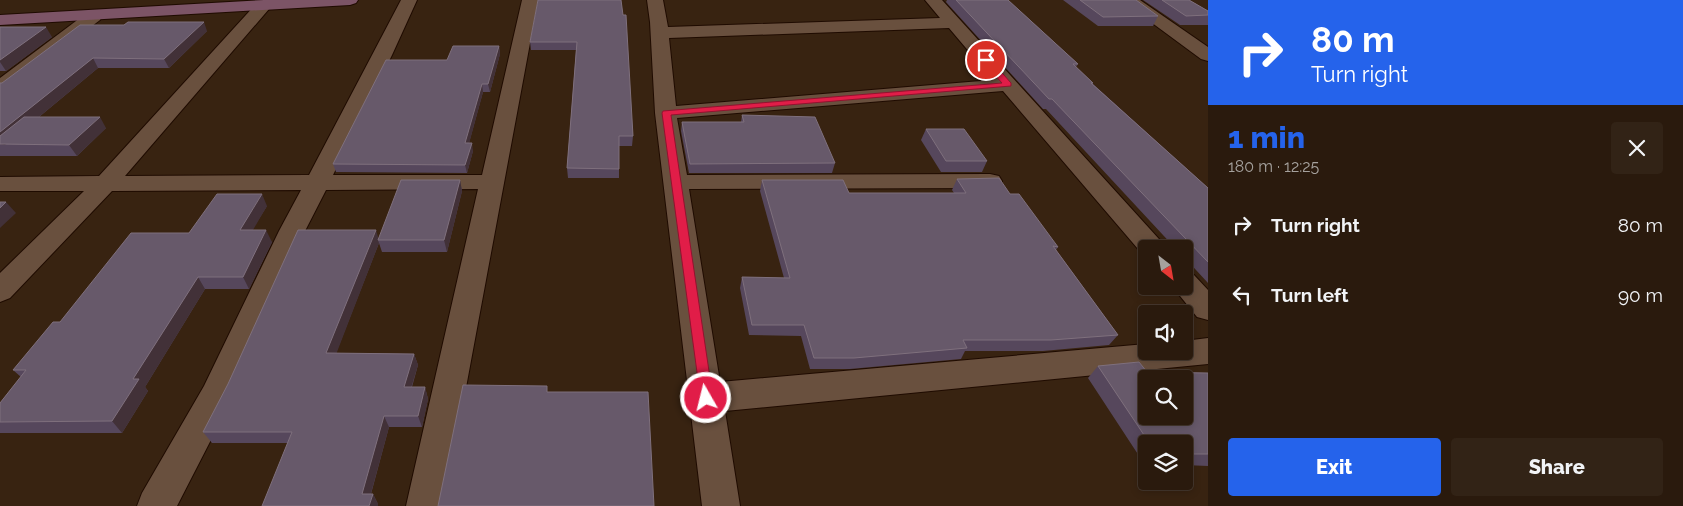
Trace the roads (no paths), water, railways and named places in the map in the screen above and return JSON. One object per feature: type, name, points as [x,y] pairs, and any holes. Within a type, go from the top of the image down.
[{"type":"main road","points":[[0,20],[350,0]]},
{"type":"street","points":[[156,506],[217,395],[292,232],[383,55],[409,0]]},
{"type":"street","points":[[425,506],[494,182],[530,0]]},
{"type":"street","points":[[655,0],[666,113],[677,182],[720,506]]},
{"type":"street","points":[[933,0],[1146,240]]},
{"type":"street","points":[[1129,0],[1208,55]]},
{"type":"street","points":[[0,291],[106,183],[248,5]]},
{"type":"street","points":[[0,87],[94,16]]},
{"type":"street","points":[[659,33],[954,22]]},
{"type":"street","points":[[666,113],[1008,85]]},
{"type":"street","points":[[677,182],[990,181]]},
{"type":"street","points":[[0,184],[494,182]]},
{"type":"street","points":[[1193,292],[1208,309]]},
{"type":"street","points":[[706,398],[1208,351]]}]
